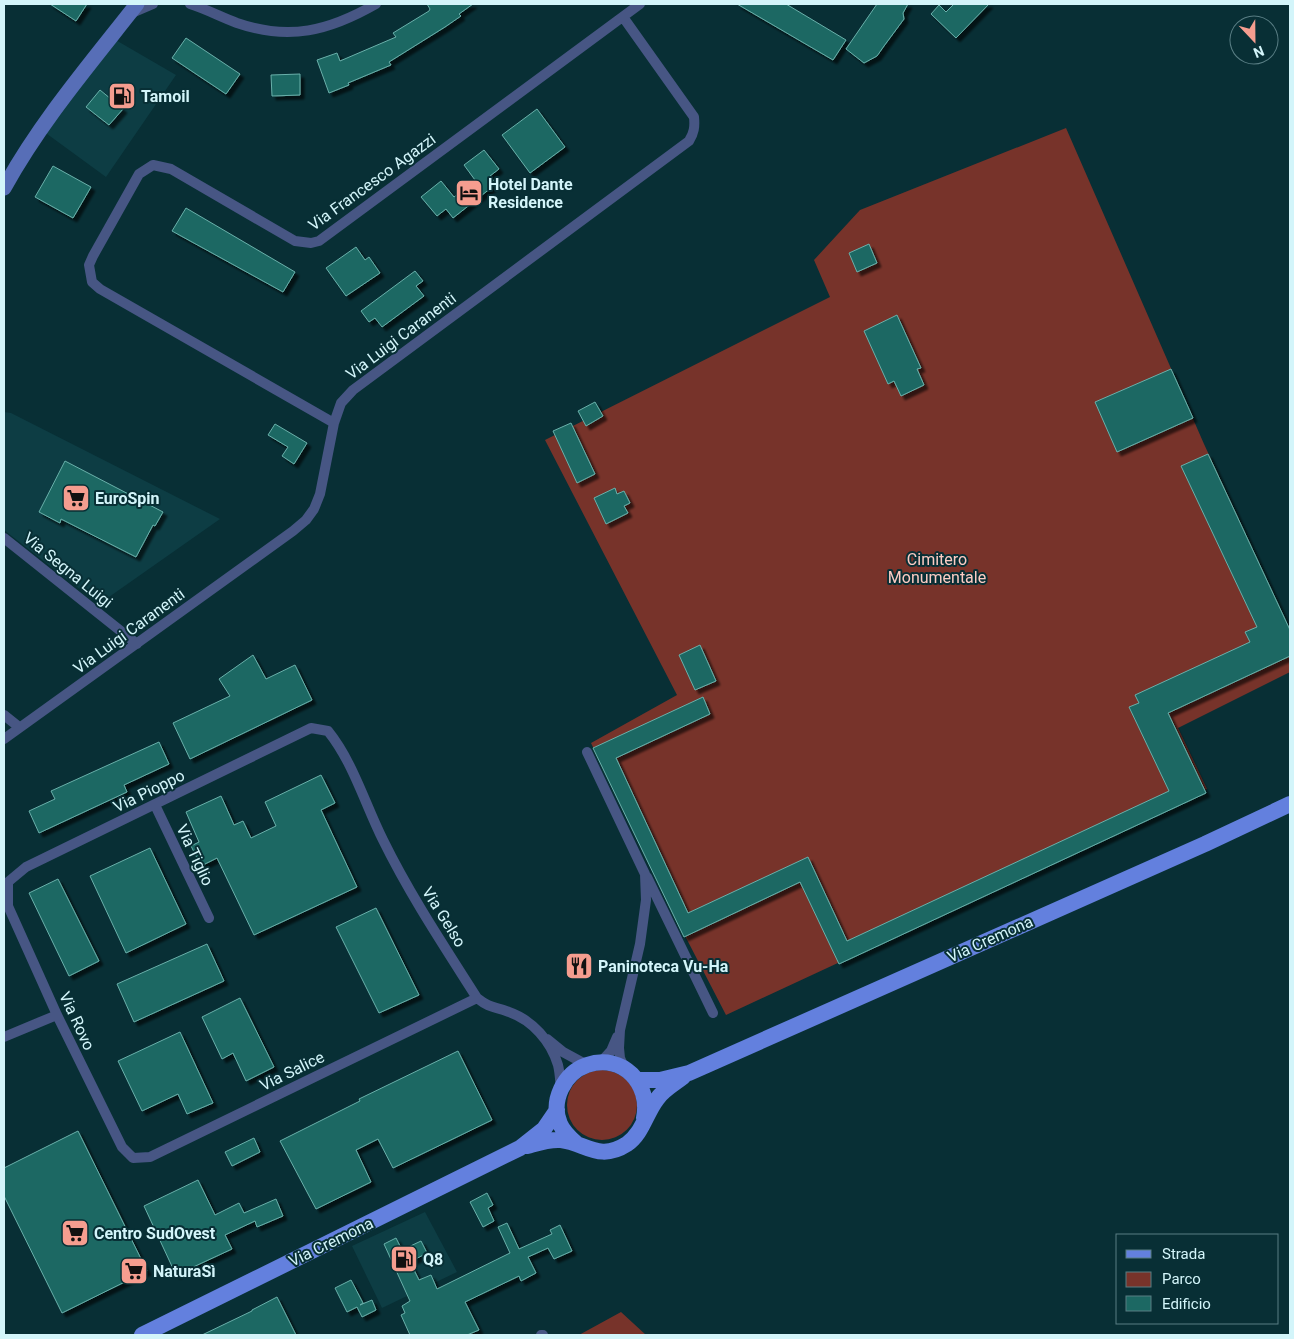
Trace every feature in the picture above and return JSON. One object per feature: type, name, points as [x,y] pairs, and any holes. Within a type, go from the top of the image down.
[{"type":"main road","points":[[4,188],[37,133],[133,9]]},
{"type":"main road","name":"Via Cremona","points":[[142,1335],[520,1148],[539,1134],[551,1120],[557,1110],[561,1089],[576,1070],[594,1064],[609,1063],[631,1075],[660,1080],[689,1073],[1205,844],[1290,804]]},
{"type":"main road","name":"Via Cremona","points":[[520,1148],[551,1140],[565,1141],[590,1150],[603,1152],[616,1149],[628,1143],[637,1134],[658,1098],[668,1088],[689,1073]]},
{"type":"main road","points":[[631,1075],[644,1093],[646,1108],[644,1122]]},
{"type":"main road","points":[[557,1110],[563,1129],[577,1144]]},
{"type":"street","points":[[133,9],[153,4]]},
{"type":"street","points":[[190,4],[208,8],[237,23],[273,31],[299,33],[321,29],[353,17],[376,4]]},
{"type":"street","name":"Via Francesco Agazzi","points":[[334,423],[100,289],[92,282],[90,265],[93,256],[139,174],[153,165],[171,168],[295,241],[311,243],[319,241],[640,4]]},
{"type":"street","name":"Via Luigi Caranenti","points":[[4,739],[294,531],[306,520],[320,494],[334,423],[341,403],[353,390],[689,141],[695,125],[694,117],[623,17]]},
{"type":"street","name":"Via Segna Luigi","points":[[4,538],[137,644]]},
{"type":"street","points":[[4,715],[20,727]]},
{"type":"street","name":"Via Pioppo","points":[[8,906],[8,882],[26,867],[311,728],[328,731]]},
{"type":"street","name":"Via Gelso","points":[[328,731],[339,745],[383,840],[411,894],[476,998]]},
{"type":"street","points":[[587,752],[712,1013]]},
{"type":"street","name":"Via Tiglio","points":[[155,805],[209,918]]},
{"type":"street","points":[[631,1075],[620,1058],[618,1048],[620,1030],[640,944],[646,900],[645,874]]},
{"type":"street","name":"Via Rovo","points":[[8,906],[57,1015],[122,1147]]},
{"type":"street","points":[[476,998],[492,1008],[509,1012],[531,1024],[563,1052],[594,1064],[611,1051],[620,1030]]},
{"type":"street","name":"Via Salice","points":[[122,1147],[133,1158],[150,1157],[476,998]]},
{"type":"street","points":[[4,1037],[57,1015]]},
{"type":"street","points":[[544,1037],[558,1066],[561,1089]]},
{"type":"shaded area","points":[[114,39],[176,75],[106,177],[43,131]]},
{"type":"shaded area","points":[[4,412],[11,413],[220,519],[99,604],[4,530]]},
{"type":"shaded area","points":[[425,1212],[457,1272],[382,1308],[352,1246]]},
{"type":"green space","name":"Cimitero Monumentale","points":[[1066,128],[1204,444],[1290,630],[1290,672],[1178,728],[1207,789],[847,948],[840,962],[726,1015],[682,930],[591,743],[677,695],[545,440],[830,297],[814,260],[860,210]]},
{"type":"green space","points":[[609,1070],[622,1076],[631,1085],[635,1091],[637,1105],[635,1119],[627,1130],[616,1138],[595,1140],[588,1138],[577,1130],[569,1119],[567,1098],[569,1091],[577,1080],[588,1072]]},
{"type":"green space","points":[[621,1312],[646,1335],[579,1335]]},
{"type":"building","points":[[50,4],[87,4],[76,21]]},
{"type":"building","points":[[427,4],[473,4],[459,14],[461,16],[389,62],[391,65],[329,93],[317,60],[337,53],[340,61],[396,37],[393,33],[429,11],[430,9]]},
{"type":"building","points":[[737,4],[786,4],[846,40],[833,60]]},
{"type":"building","points":[[877,4],[908,4],[903,13],[904,19],[877,56],[864,63],[846,49]]},
{"type":"building","points":[[954,4],[989,4],[956,38],[931,14],[939,5],[946,12]]},
{"type":"building","points":[[186,38],[240,74],[226,94],[172,58]]},
{"type":"building","points":[[300,74],[300,95],[272,96],[271,75]]},
{"type":"building","points":[[100,90],[123,109],[109,125],[86,107]]},
{"type":"building","points":[[537,109],[565,147],[530,173],[502,135]]},
{"type":"building","points":[[484,150],[499,169],[490,176],[496,184],[453,218],[446,209],[437,216],[421,197],[441,181],[454,197],[475,180],[464,165]]},
{"type":"building","points":[[53,166],[91,187],[73,218],[35,197]]},
{"type":"building","points":[[186,208],[295,272],[283,292],[172,231]]},
{"type":"building","points":[[869,244],[877,263],[857,272],[849,253]]},
{"type":"building","points":[[356,247],[365,260],[369,257],[380,273],[346,296],[326,268]]},
{"type":"building","points":[[415,271],[423,281],[416,286],[424,296],[382,327],[375,318],[369,322],[361,311]]},
{"type":"building","points":[[897,315],[921,368],[917,369],[924,385],[901,396],[894,381],[888,384],[864,331]]},
{"type":"building","points":[[1171,369],[1193,418],[1117,452],[1095,402]]},
{"type":"building","points":[[595,402],[603,416],[586,426],[578,411]]},
{"type":"building","points":[[571,423],[595,474],[577,483],[553,431]]},
{"type":"building","points":[[275,424],[307,443],[294,464],[282,456],[288,447],[268,435]]},
{"type":"building","points":[[1208,454],[1290,630],[1290,656],[1168,713],[1206,793],[839,964],[800,882],[684,937],[593,748],[703,697],[710,714],[616,758],[688,913],[808,857],[847,941],[1169,791],[1129,707],[1139,703],[1135,695],[1250,642],[1245,632],[1257,627],[1181,466]]},
{"type":"building","points":[[65,461],[163,512],[155,526],[153,525],[136,557],[61,519],[60,523],[39,512]]},
{"type":"building","points":[[615,488],[617,494],[624,491],[630,503],[624,506],[628,513],[606,524],[594,498]]},
{"type":"building","points":[[700,645],[716,681],[695,690],[679,655]]},
{"type":"building","points":[[253,655],[266,679],[295,665],[312,700],[190,759],[173,723],[230,696],[219,679]]},
{"type":"building","points":[[159,742],[169,764],[124,785],[127,792],[39,833],[29,811],[55,799],[51,791]]},
{"type":"building","points":[[321,775],[335,803],[321,810],[357,887],[254,935],[217,858],[201,866],[191,846],[199,842],[186,812],[221,796],[234,825],[243,821],[251,838],[276,826],[265,802]]},
{"type":"building","points":[[150,848],[186,924],[126,953],[90,876]]},
{"type":"building","points":[[58,879],[99,961],[69,976],[29,893]]},
{"type":"building","points":[[376,908],[419,995],[379,1013],[336,927]]},
{"type":"building","points":[[207,944],[224,981],[134,1022],[117,984]]},
{"type":"building","points":[[240,998],[274,1067],[246,1081],[233,1053],[222,1059],[202,1017]]},
{"type":"building","points":[[180,1032],[213,1103],[187,1114],[178,1094],[142,1111],[118,1061]]},
{"type":"building","points":[[458,1051],[492,1120],[393,1168],[378,1139],[356,1150],[371,1182],[316,1209],[280,1141],[360,1101],[359,1099]]},
{"type":"building","name":"Centro SudOvest","points":[[78,1131],[147,1271],[62,1313],[4,1196],[4,1168]]},
{"type":"building","points":[[254,1138],[260,1152],[232,1166],[225,1152]]},
{"type":"building","points":[[198,1180],[215,1215],[239,1203],[244,1213],[276,1199],[283,1216],[257,1227],[255,1221],[225,1235],[232,1249],[176,1275],[144,1206]]},
{"type":"building","points":[[487,1193],[493,1205],[488,1208],[494,1221],[483,1227],[470,1202]]},
{"type":"building","points":[[507,1223],[519,1249],[552,1234],[550,1230],[560,1225],[572,1251],[554,1259],[548,1248],[528,1257],[536,1273],[521,1281],[519,1276],[465,1302],[479,1330],[467,1335],[410,1335],[401,1315],[405,1313],[402,1306],[410,1301],[384,1244],[396,1238],[402,1250],[421,1241],[427,1253],[410,1262],[419,1280],[431,1275],[437,1289],[510,1253],[498,1227]]},
{"type":"building","points":[[351,1280],[363,1303],[360,1305],[372,1300],[376,1310],[362,1317],[357,1307],[347,1312],[335,1288]]},
{"type":"building","points":[[277,1297],[296,1335],[202,1335],[252,1311]]},
{"type":"place","name":"Tamoil","points":[[122,96]]},
{"type":"place","name":"Hotel Dante Residence","points":[[469,193]]},
{"type":"place","name":"EuroSpin","points":[[76,498]]},
{"type":"place","name":"Paninoteca Vu-Ha","points":[[579,966]]},
{"type":"place","name":"Centro SudOvest","points":[[75,1233]]},
{"type":"place","name":"Q8","points":[[404,1259]]},
{"type":"place","name":"NaturaSì","points":[[134,1271]]}]
